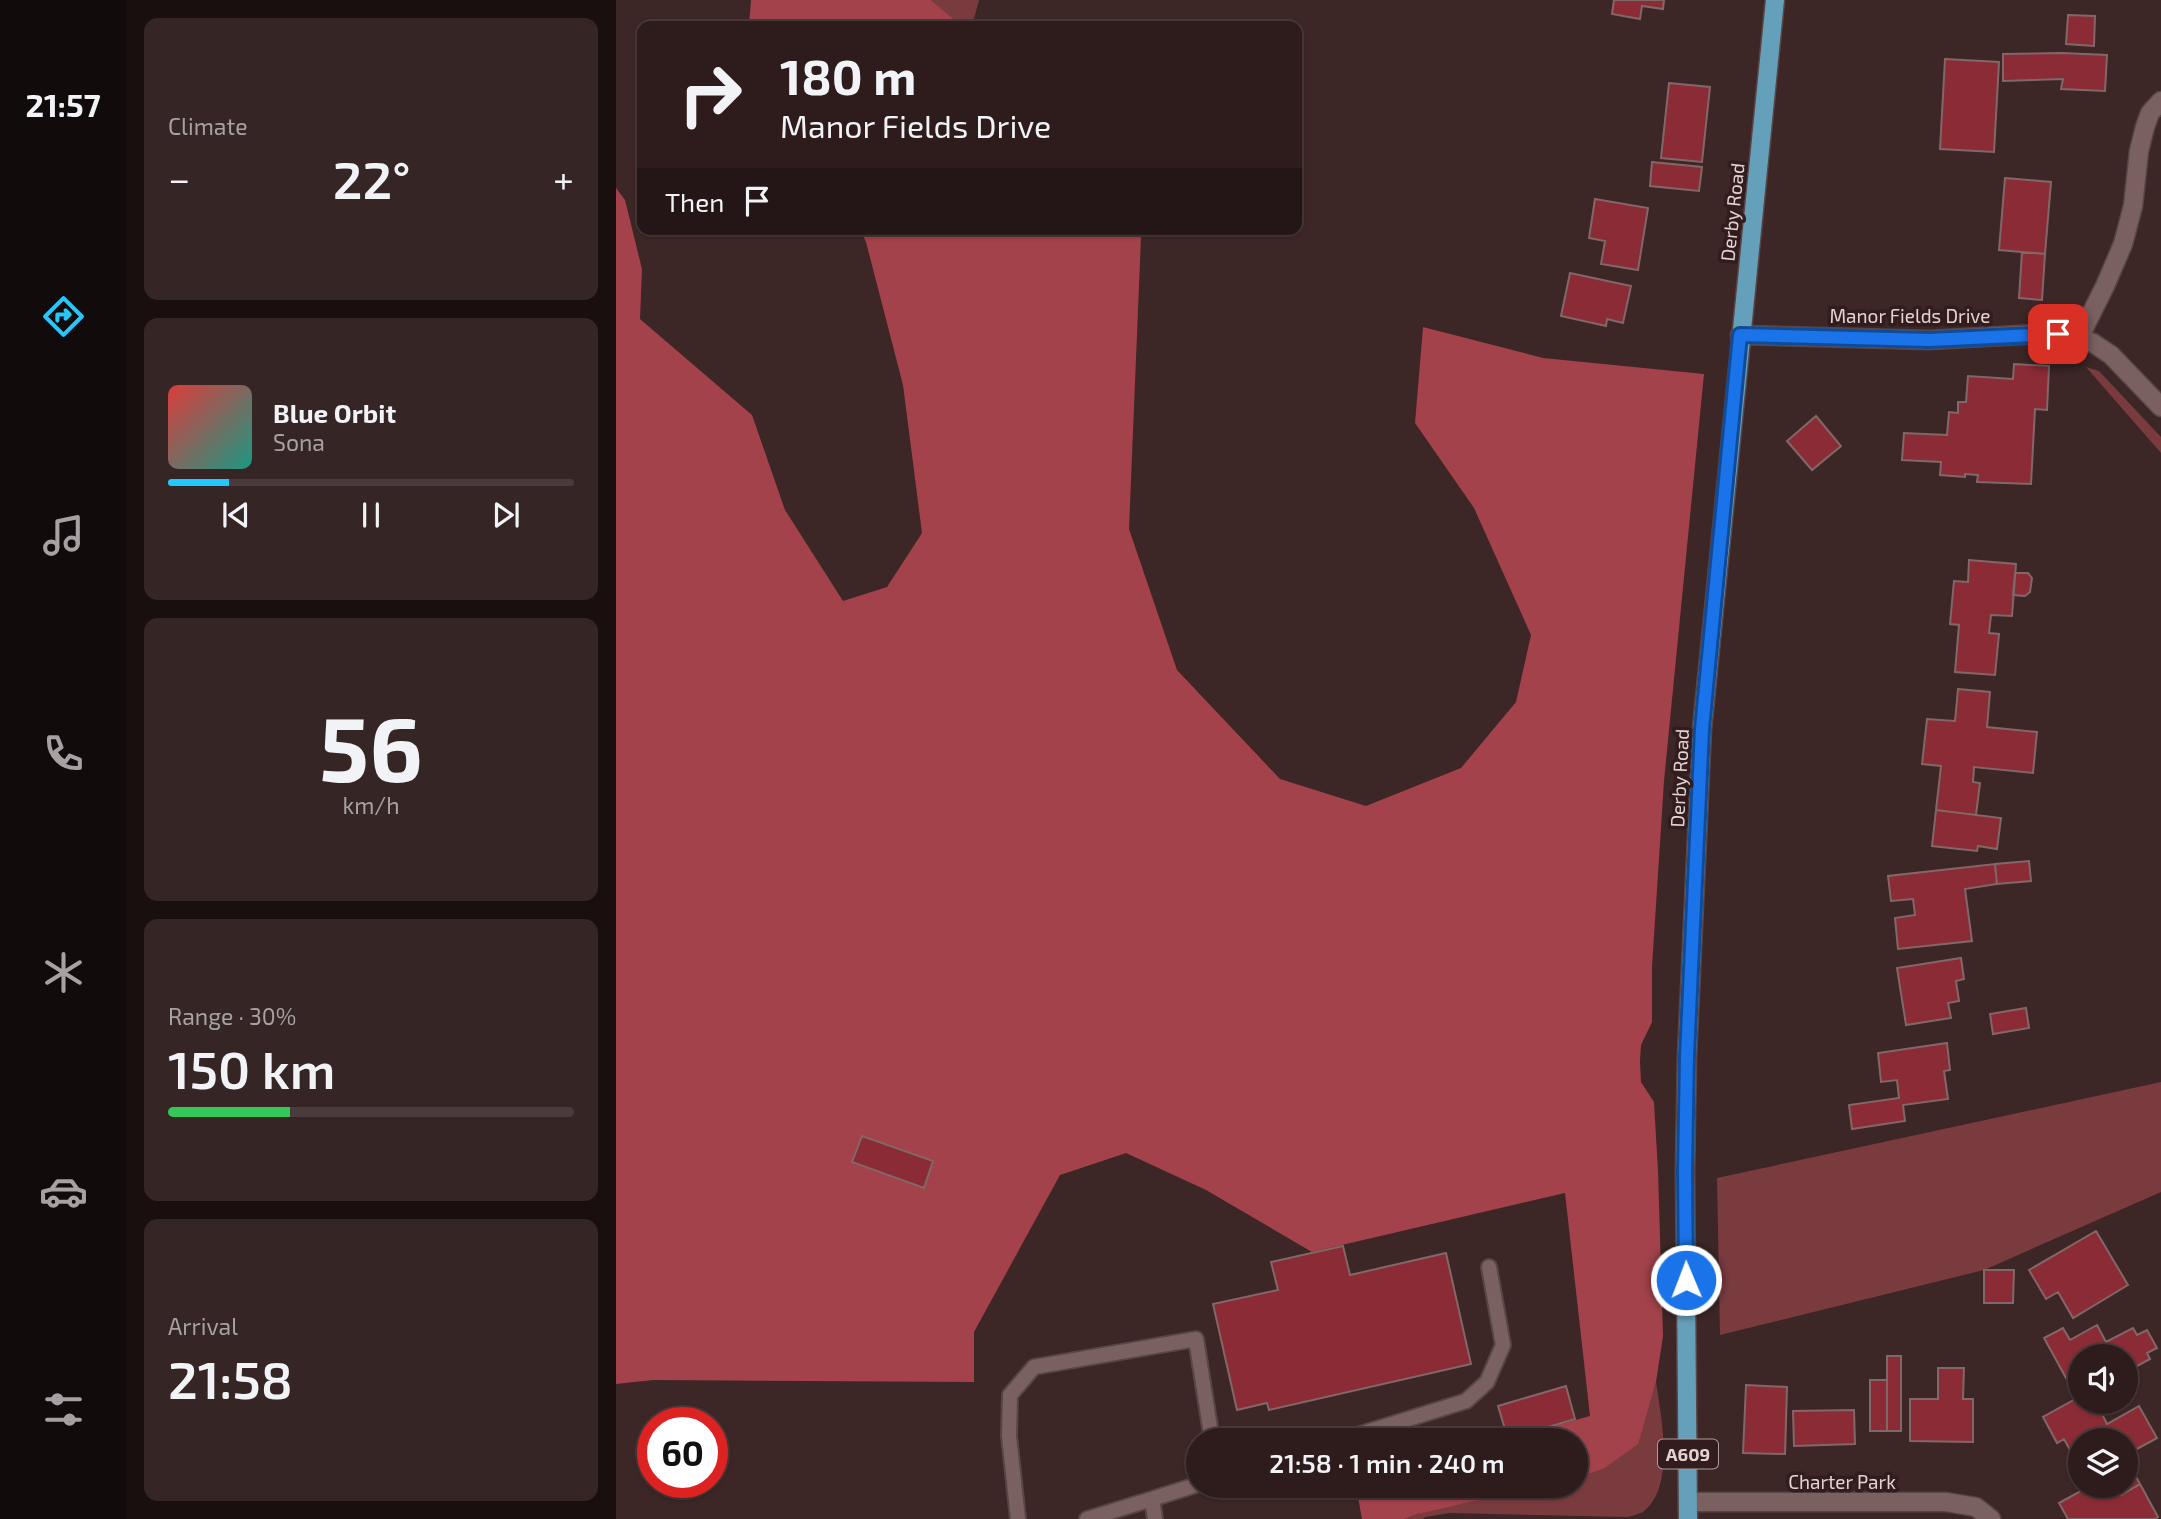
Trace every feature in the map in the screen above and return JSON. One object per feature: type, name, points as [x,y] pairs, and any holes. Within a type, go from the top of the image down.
[{"type":"main road","name":"Derby Road","points":[[1688,1510],[1685,1171],[1687,1056],[1702,729],[1775,0]]},
{"type":"street","points":[[2079,338],[2123,244],[2133,206],[2144,127],[2150,113],[2161,101]]},
{"type":"street","name":"Manor Fields Drive","points":[[1740,335],[1929,340],[2058,334],[2079,338],[2111,355],[2161,407]]},
{"type":"street","name":"Charter Park","points":[[1688,1510],[1946,1502],[1976,1507],[1991,1519]]},
{"type":"lane","points":[[1379,1428],[1466,1401],[1487,1382],[1503,1345],[1489,1267]]},
{"type":"lane","points":[[1018,1519],[1009,1436],[1010,1395],[1034,1367],[1196,1339],[1210,1428]]},
{"type":"lane","points":[[1087,1519],[1186,1488]]},
{"type":"lane","points":[[1152,1499],[1155,1519]]},
{"type":"shaded area","points":[[751,0],[931,0],[956,21],[749,21]]},
{"type":"shaded area","points":[[931,0],[979,0],[973,21],[956,21]]},
{"type":"shaded area","points":[[616,188],[625,200],[642,269],[640,319],[752,415],[785,510],[843,601],[887,587],[922,533],[903,385],[863,235],[1141,237],[1129,529],[1177,670],[1280,779],[1366,806],[1461,768],[1516,702],[1531,635],[1474,508],[1415,423],[1423,327],[1543,358],[1704,374],[1664,781],[1652,967],[1652,1022],[1641,1045],[1640,1061],[1641,1082],[1654,1102],[1663,1336],[1656,1382],[1638,1444],[1603,1469],[1588,1474],[1588,1428],[1547,1428],[1590,1416],[1565,1193],[1312,1252],[1206,1190],[1126,1153],[1060,1175],[974,1332],[974,1382],[653,1380],[616,1384]]},
{"type":"shaded area","points":[[2086,367],[2099,371],[2161,437],[2161,453]]},
{"type":"shaded area","points":[[2161,1082],[2161,1192],[1984,1270],[1720,1335],[1717,1178]]},
{"type":"shaded area","points":[[1656,1382],[1663,1431],[1663,1469],[1660,1486],[1653,1501],[1643,1512],[1628,1517],[1450,1513],[1423,1519],[1404,1519],[1457,1504],[1492,1498],[1588,1498],[1588,1474],[1603,1469],[1649,1405]]},
{"type":"shaded area","points":[[1358,1498],[1494,1498],[1404,1519],[1362,1519]]},
{"type":"building","points":[[1614,0],[1664,0],[1663,9],[1642,6],[1640,19],[1612,14]]},
{"type":"building","points":[[2068,15],[2095,16],[2094,46],[2066,44]]},
{"type":"building","points":[[2003,54],[2107,55],[2105,91],[2061,89],[2063,79],[2003,81]]},
{"type":"building","points":[[1945,59],[1999,62],[1994,152],[1940,149]]},
{"type":"building","points":[[1669,83],[1710,87],[1702,162],[1661,158]]},
{"type":"building","points":[[1652,162],[1702,167],[1699,191],[1650,186]]},
{"type":"building","points":[[2005,178],[2051,182],[2045,254],[1999,250]]},
{"type":"building","points":[[1595,199],[1648,208],[1638,270],[1601,264],[1605,241],[1589,238]]},
{"type":"building","points":[[2022,252],[2045,254],[2042,300],[2019,298]]},
{"type":"building","points":[[1570,273],[1631,286],[1623,323],[1607,319],[1606,326],[1561,316]]},
{"type":"building","points":[[2014,364],[2049,366],[2047,410],[2035,409],[2031,484],[1977,482],[1978,475],[1940,475],[1941,462],[1902,460],[1904,433],[1947,435],[1949,412],[1958,413],[1958,402],[1966,402],[1968,376],[2013,379]]},
{"type":"building","points":[[1816,416],[1841,446],[1812,470],[1787,441]]},
{"type":"building","points":[[1969,560],[2016,564],[2012,616],[1991,615],[1989,633],[1999,634],[1995,675],[1955,672],[1959,625],[1950,624],[1954,581],[1968,582]]},
{"type":"building","points":[[2015,573],[2028,573],[2032,578],[2030,592],[2025,596],[2013,595]]},
{"type":"building","points":[[1958,689],[1990,692],[1987,727],[2037,732],[2033,773],[1974,767],[1973,782],[1980,783],[1976,815],[1936,810],[1941,766],[1922,764],[1927,719],[1955,721]]},
{"type":"building","points":[[1936,810],[2001,818],[1997,849],[1978,846],[1977,851],[1932,846]]},
{"type":"building","points":[[2029,861],[2031,881],[1997,884],[1995,864]]},
{"type":"building","points":[[1995,864],[1997,884],[1965,889],[1972,941],[1898,949],[1895,918],[1915,915],[1913,899],[1891,901],[1888,876]]},
{"type":"building","points":[[1961,958],[1964,979],[1956,981],[1959,1001],[1948,1003],[1951,1018],[1906,1025],[1897,968]]},
{"type":"building","points":[[2026,1008],[2029,1028],[1993,1034],[1990,1014]]},
{"type":"building","points":[[1947,1043],[1950,1070],[1944,1071],[1948,1099],[1903,1105],[1905,1121],[1852,1129],[1849,1105],[1899,1098],[1897,1080],[1881,1082],[1878,1053]]},
{"type":"building","points":[[862,1136],[933,1161],[924,1188],[852,1162]]},
{"type":"building","points":[[2096,1231],[2128,1285],[2073,1318],[2058,1292],[2046,1299],[2029,1270]]},
{"type":"building","points":[[1343,1246],[1350,1275],[1446,1253],[1471,1364],[1269,1410],[1267,1403],[1237,1410],[1213,1304],[1278,1290],[1271,1262]]},
{"type":"building","points":[[1984,1270],[2014,1270],[2013,1303],[1984,1303]]},
{"type":"building","points":[[2097,1325],[2106,1342],[2133,1328],[2137,1335],[2147,1330],[2157,1348],[2147,1353],[2150,1359],[2138,1366],[2138,1344],[2068,1344],[2068,1382],[2044,1338],[2063,1328],[2070,1340]]},
{"type":"building","points":[[1887,1356],[1901,1356],[1901,1431],[1887,1431]]},
{"type":"building","points":[[1938,1368],[1964,1368],[1963,1399],[1973,1399],[1973,1442],[1910,1441],[1910,1399],[1938,1399]]},
{"type":"building","points":[[1870,1380],[1887,1380],[1887,1431],[1870,1431]]},
{"type":"building","points":[[1746,1385],[1787,1387],[1785,1454],[1743,1453]]},
{"type":"building","points":[[1566,1386],[1575,1419],[1545,1428],[1505,1428],[1498,1406]]},
{"type":"building","points":[[2068,1403],[2068,1414],[2102,1414],[2107,1424],[2125,1414],[2138,1414],[2139,1406],[2157,1438],[2138,1448],[2138,1428],[2068,1428],[2068,1446],[2064,1439],[2057,1443],[2043,1417]]},
{"type":"building","points":[[1854,1410],[1855,1444],[1794,1446],[1793,1411]]},
{"type":"building","points":[[2140,1484],[2158,1517],[2155,1519],[2068,1519],[2059,1503],[2068,1498],[2138,1498]]},
{"type":"route","points":[[1686,1280],[1687,1056],[1702,729],[1740,335],[1929,340],[2058,334]]}]
